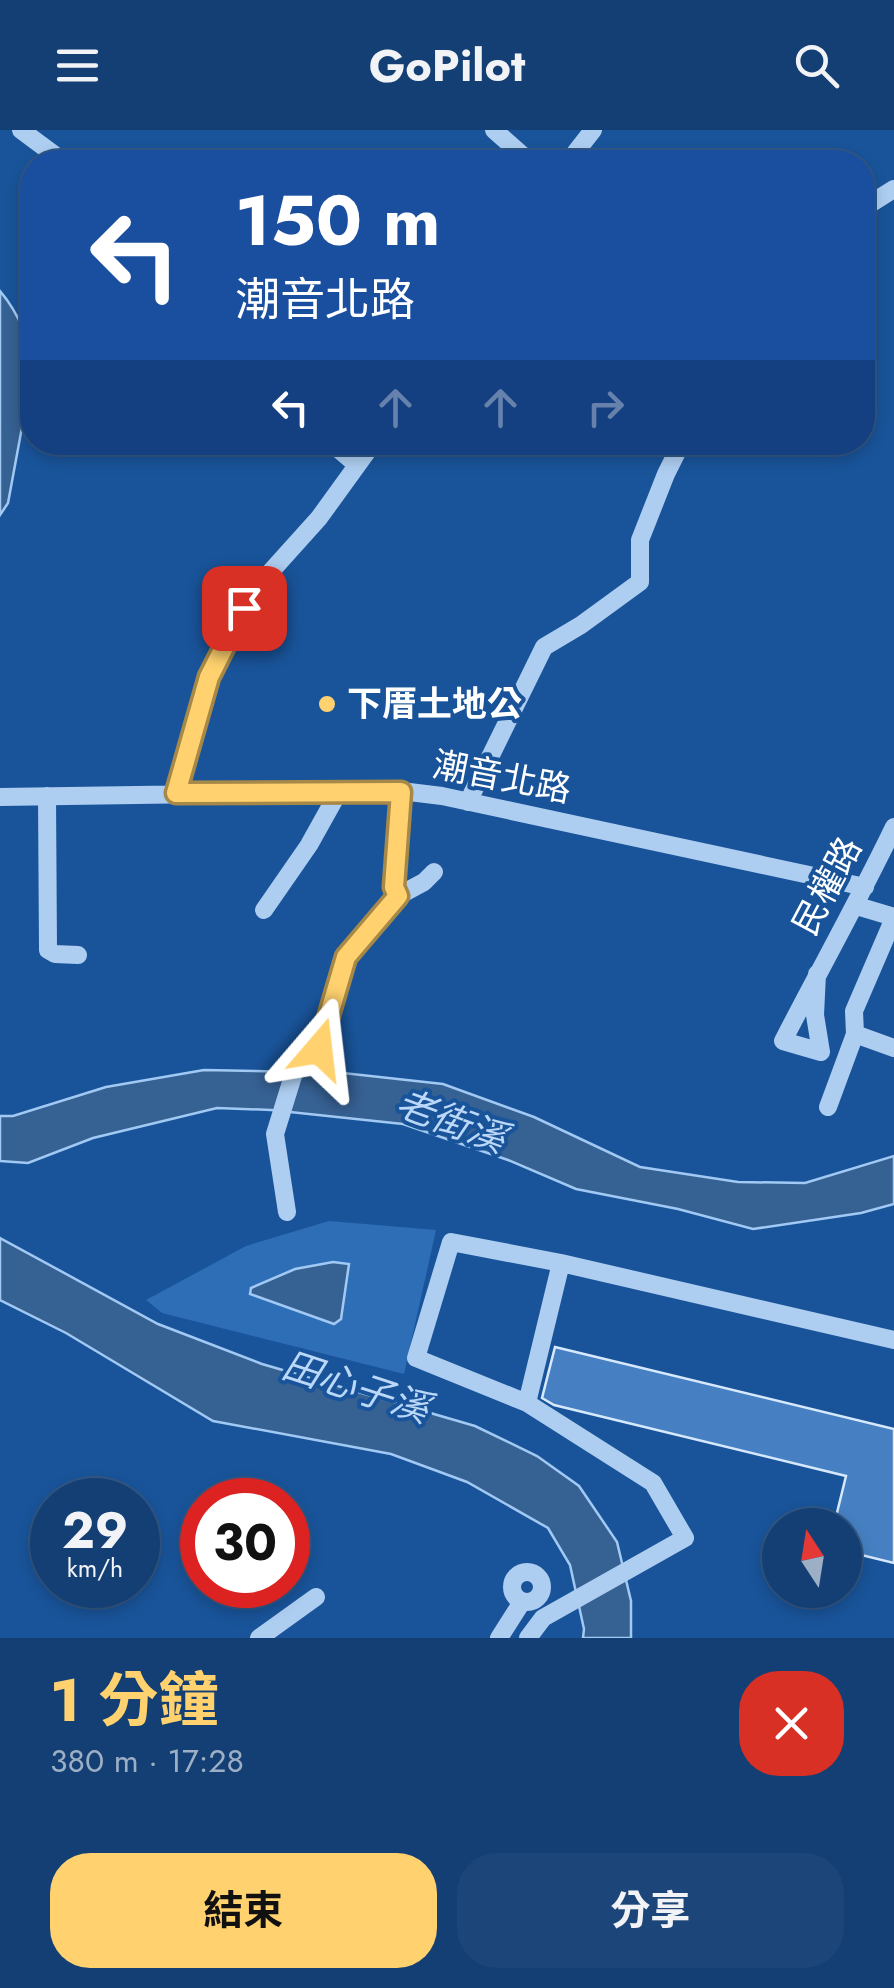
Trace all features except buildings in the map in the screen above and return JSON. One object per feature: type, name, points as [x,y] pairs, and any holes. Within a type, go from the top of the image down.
[{"type":"street","points":[[22,130],[48,150]]},
{"type":"street","points":[[494,130],[516,150]]},
{"type":"street","points":[[578,150],[594,130]]},
{"type":"street","points":[[345,455],[357,466]]},
{"type":"street","points":[[176,793],[209,677],[231,628],[256,588],[319,518],[365,455]]},
{"type":"street","points":[[468,802],[544,647],[582,625],[640,582],[640,540],[676,455]]},
{"type":"street","points":[[398,896],[394,887],[401,792]]},
{"type":"street","name":"潮音北路","points":[[0,797],[401,792],[468,802],[866,887]]},
{"type":"street","points":[[264,910],[338,794]]},
{"type":"street","points":[[47,796],[48,950],[78,955]]},
{"type":"street","name":"民權路","points":[[817,974],[857,906],[894,827]]},
{"type":"street","points":[[287,1212],[276,1134],[297,1063],[319,1049],[346,957],[398,896],[434,872]]},
{"type":"street","points":[[828,1107],[855,1034],[854,1012],[894,918],[857,906]]},
{"type":"street","points":[[855,1034],[894,1048]]},
{"type":"street","points":[[528,1638],[543,1618],[685,1538],[653,1483],[527,1403],[416,1358],[450,1242],[561,1263],[894,1340]]},
{"type":"street","points":[[527,1403],[561,1263]]},
{"type":"street","points":[[259,1638],[316,1596]]},
{"type":"street","points":[[500,1638],[522,1602]]},
{"type":"shaded area","points":[[329,1221],[436,1230],[404,1374],[162,1313],[146,1300],[246,1246]]},
{"type":"water","points":[[0,291],[20,323],[20,438],[8,503],[0,515]]},
{"type":"water","name":"老街溪","points":[[204,1070],[343,1073],[443,1084],[534,1117],[640,1167],[738,1182],[805,1183],[894,1156],[894,1204],[861,1213],[753,1229],[576,1189],[508,1160],[403,1124],[271,1110],[217,1108],[93,1138],[28,1163],[0,1161],[0,1116],[13,1116],[106,1087]]},
{"type":"water","points":[[0,1238],[158,1324],[262,1364],[475,1426],[537,1456],[579,1486],[617,1542],[631,1601],[631,1638],[583,1638],[570,1565],[548,1528],[467,1482],[391,1454],[213,1421],[66,1333],[0,1300]]},
{"type":"water","points":[[333,1262],[349,1264],[341,1319],[334,1324],[250,1294],[251,1288],[295,1269]]},
{"type":"place","name":"下厝土地公","points":[[327,704]]},
{"type":"route","points":[[244,608],[209,677],[176,793],[401,792],[394,887],[398,896],[346,957],[319,1049]]},
{"type":"water label","name":"田心子溪","points":[[356,1387]]}]
